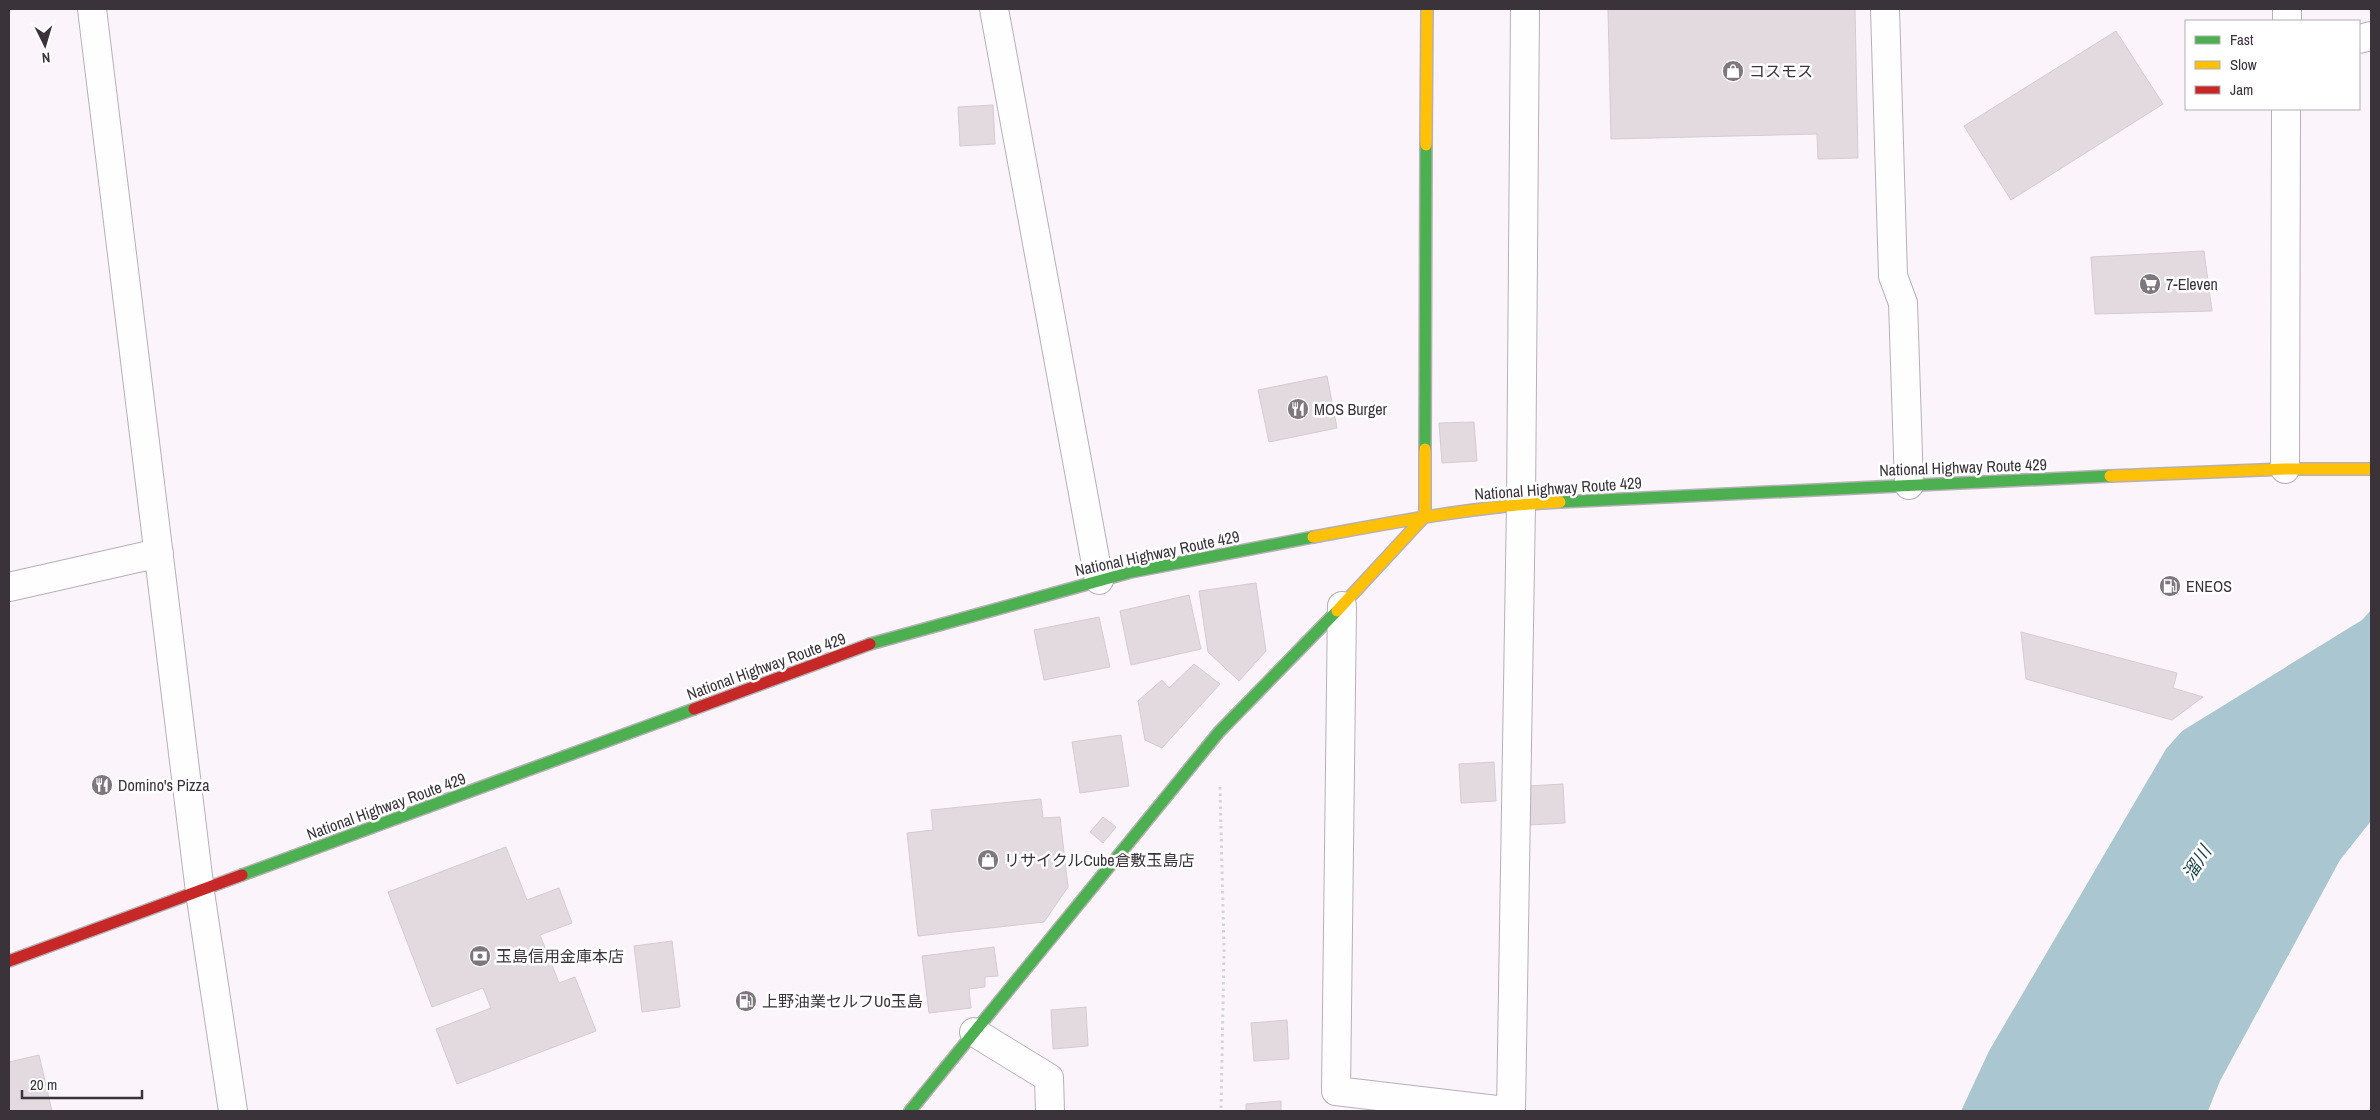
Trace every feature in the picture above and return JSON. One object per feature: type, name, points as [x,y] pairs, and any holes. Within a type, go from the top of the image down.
[{"type":"main road","points":[[910,1111],[1219,732],[1342,606],[1425,516],[1427,9]]},
{"type":"main road","name":"National Highway Route 429","points":[[9,961],[884,639],[1131,572],[1425,516],[1521,504],[2285,469],[2371,469]]},
{"type":"street","points":[[92,9],[200,892],[233,1111]]},
{"type":"street","points":[[994,9],[1099,580]]},
{"type":"street","points":[[1511,1111],[1521,504],[1525,9]]},
{"type":"street","points":[[1885,9],[1893,276],[1903,303],[1909,485]]},
{"type":"street","points":[[2285,469],[2286,110]]},
{"type":"street","points":[[9,587],[159,554]]},
{"type":"street","points":[[1342,606],[1336,1091],[1505,1111]]},
{"type":"street","points":[[974,1032],[1049,1078],[1050,1111]]},
{"type":"path","points":[[1219,732],[1224,950],[1221,1111]]},
{"type":"water","name":"溜川","points":[[2371,610],[2371,821],[2340,860],[2220,1081],[2208,1111],[1961,1111],[1989,1051],[2166,749],[2182,731],[2362,620]]},
{"type":"building","name":"コスモス","points":[[1608,9],[1855,9],[1858,158],[1818,159],[1817,134],[1611,139]]},
{"type":"building","points":[[2116,31],[2163,104],[2011,200],[1964,126]]},
{"type":"building","points":[[993,105],[995,144],[960,146],[958,107]]},
{"type":"building","name":"7-Eleven","points":[[2204,251],[2212,311],[2095,314],[2091,257]]},
{"type":"building","name":"MOS Burger","points":[[1327,376],[1337,428],[1269,442],[1258,390]]},
{"type":"building","points":[[1474,422],[1477,461],[1442,463],[1439,423]]},
{"type":"building","points":[[1256,583],[1266,651],[1239,681],[1208,652],[1199,591]]},
{"type":"building","points":[[1189,595],[1201,649],[1131,665],[1120,611]]},
{"type":"building","points":[[1099,617],[1110,667],[1044,680],[1034,630]]},
{"type":"building","points":[[2021,632],[2177,673],[2173,688],[2203,697],[2172,720],[2026,679]]},
{"type":"building","points":[[1194,664],[1220,684],[1162,748],[1145,740],[1138,701],[1162,680],[1169,688]]},
{"type":"building","points":[[1121,735],[1129,786],[1080,793],[1072,742]]},
{"type":"building","points":[[1494,762],[1496,801],[1461,803],[1459,764]]},
{"type":"building","points":[[1563,784],[1565,823],[1530,825],[1528,786]]},
{"type":"building","name":"リサイクルCube倉敷玉島店","points":[[1041,799],[1043,818],[1060,817],[1068,887],[1044,922],[918,936],[907,833],[933,830],[931,810]]},
{"type":"building","points":[[1103,817],[1116,827],[1103,843],[1090,832]]},
{"type":"building","name":"玉島信用金庫本店","points":[[506,847],[527,900],[559,888],[572,923],[540,935],[559,983],[575,977],[596,1031],[457,1084],[436,1029],[491,1008],[483,988],[432,1007],[388,892]]},
{"type":"building","points":[[672,941],[680,1007],[642,1012],[634,946]]},
{"type":"building","points":[[994,947],[998,976],[985,977],[985,987],[969,989],[971,1008],[929,1013],[922,956]]},
{"type":"building","points":[[1086,1007],[1088,1046],[1053,1049],[1051,1010]]},
{"type":"building","points":[[1287,1020],[1289,1059],[1254,1061],[1251,1023]]},
{"type":"building","points":[[39,1055],[52,1111],[9,1111],[9,1062]]},
{"type":"building","points":[[1281,1101],[1281,1111],[1246,1111],[1246,1104]]},
{"type":"traffic: fast","points":[[1425,449],[1426,145]]},
{"type":"traffic: fast","points":[[1560,502],[2110,476]]},
{"type":"traffic: fast","points":[[870,644],[1131,572],[1313,537]]},
{"type":"traffic: fast","points":[[910,1111],[1219,732],[1337,611]]},
{"type":"traffic: fast","points":[[242,875],[694,709]]},
{"type":"traffic: slow","points":[[1426,145],[1427,9]]},
{"type":"traffic: slow","points":[[1337,611],[1425,516],[1425,449]]},
{"type":"traffic: slow","points":[[2110,476],[2285,469],[2371,469]]},
{"type":"traffic: slow","points":[[1313,537],[1467,511],[1560,502]]},
{"type":"traffic: jam","points":[[694,709],[870,644]]},
{"type":"traffic: jam","points":[[9,961],[242,875]]},
{"type":"place","name":"コスモス","points":[[1733,71]]},
{"type":"place","name":"7-Eleven","points":[[2150,284]]},
{"type":"place","name":"MOS Burger","points":[[1298,409]]},
{"type":"place","name":"ENEOS","points":[[2170,586]]},
{"type":"place","name":"Domino's Pizza","points":[[102,785]]},
{"type":"place","name":"リサイクルCube倉敷玉島店","points":[[988,860]]},
{"type":"place","name":"玉島信用金庫本店","points":[[480,956]]},
{"type":"place","name":"上野油業セルフUo玉島","points":[[746,1001]]}]
